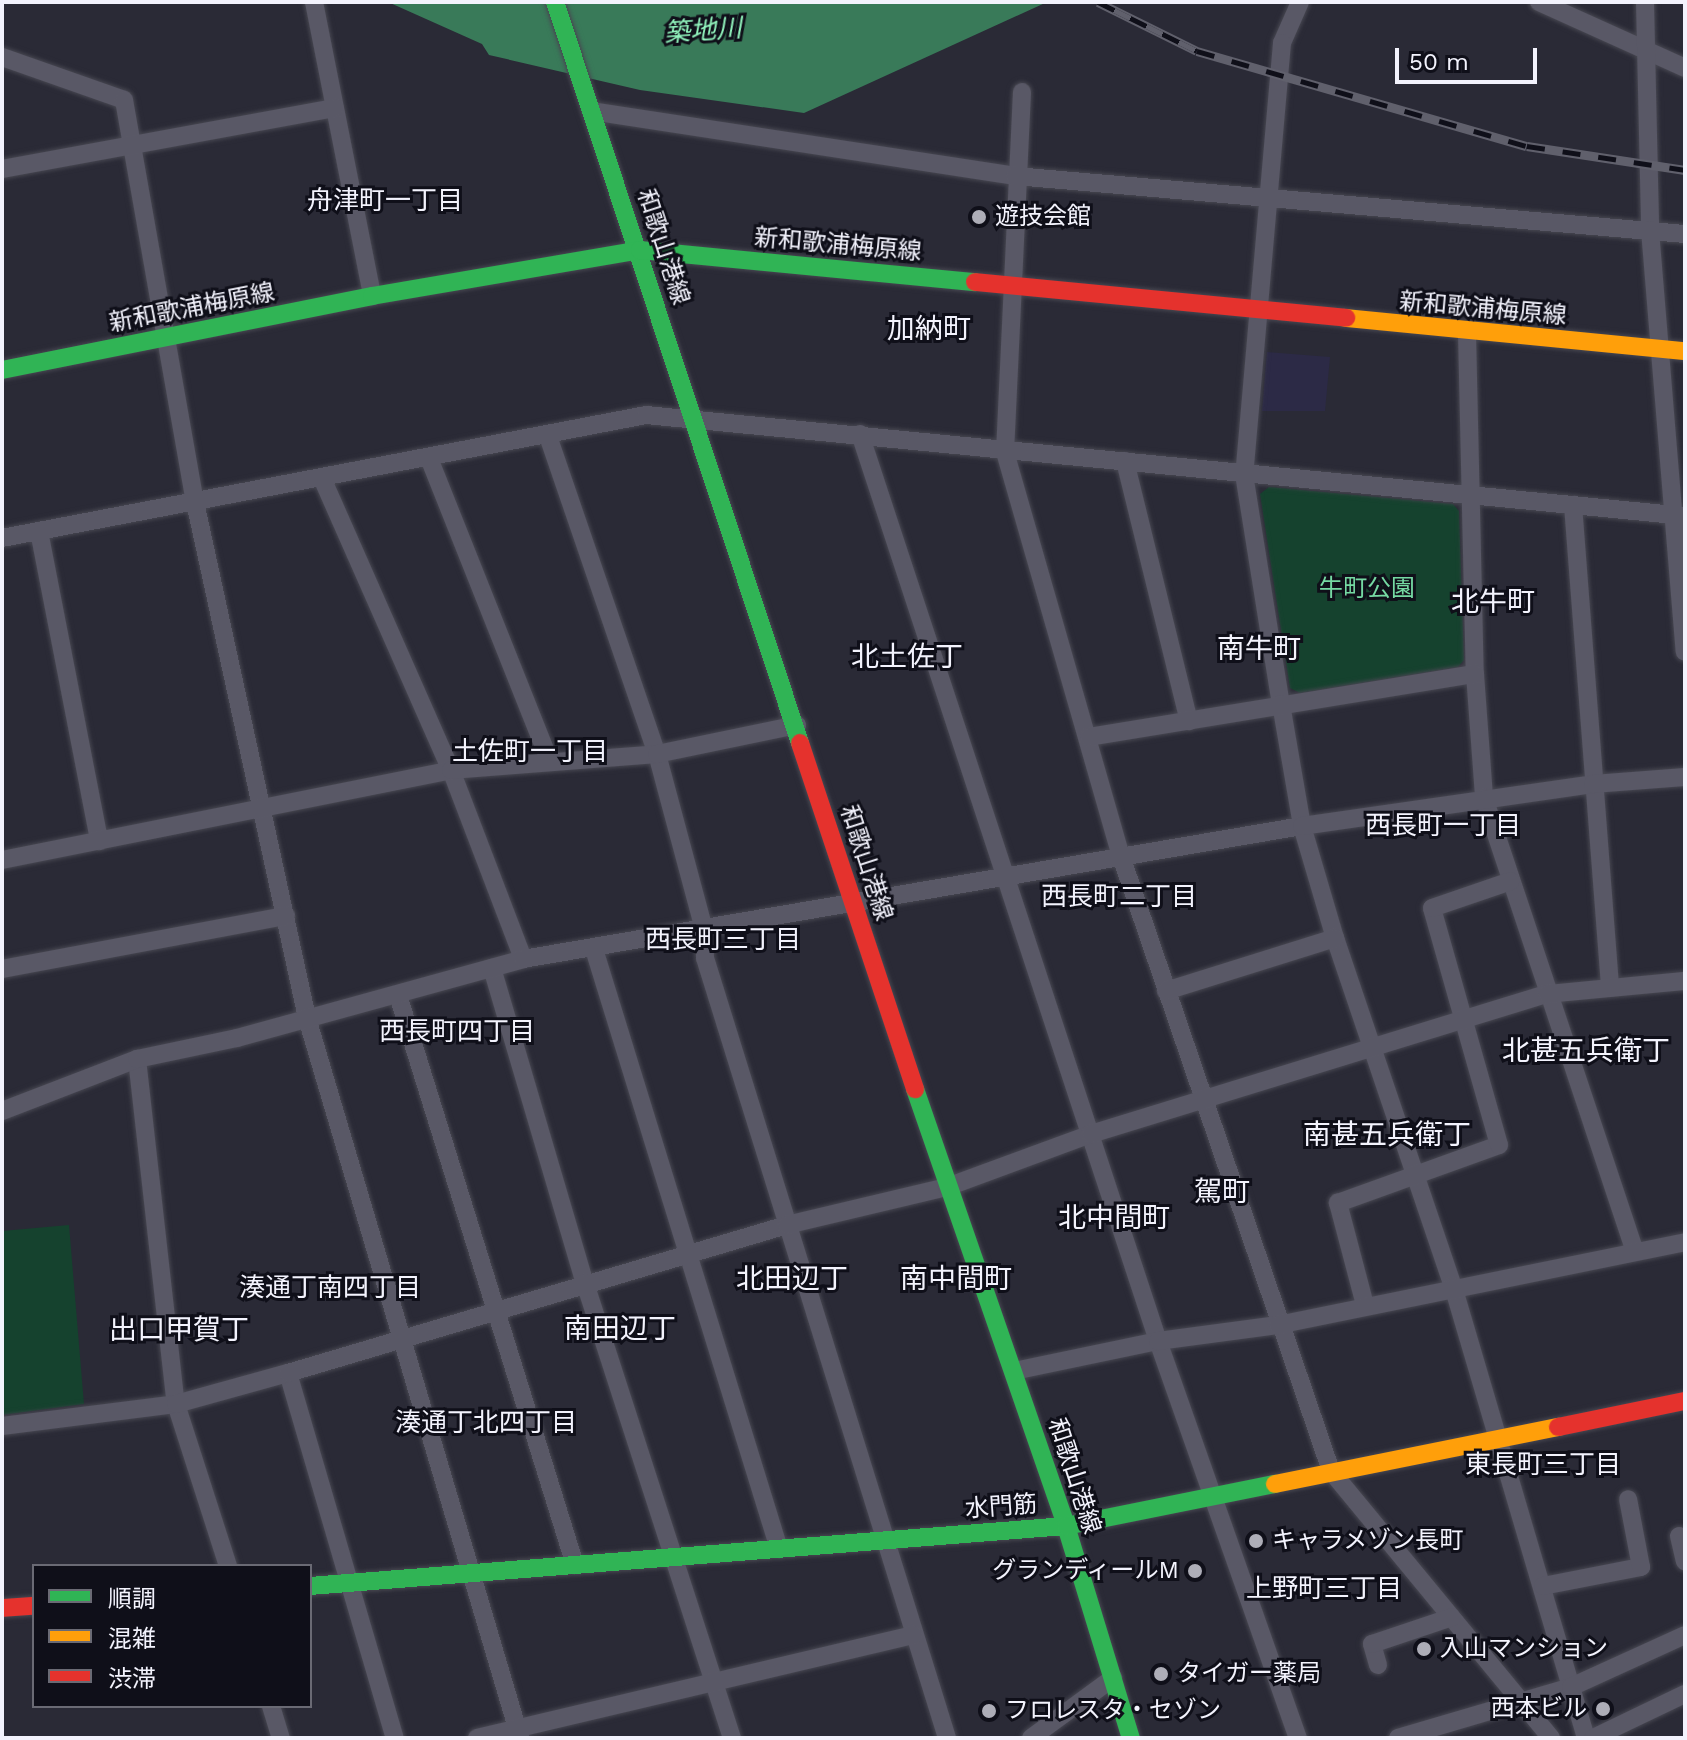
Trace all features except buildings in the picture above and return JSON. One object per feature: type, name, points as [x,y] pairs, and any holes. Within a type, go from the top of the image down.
[{"type":"main road","name":"和歌山港線","points":[[555,2],[640,250],[693,420],[797,725],[947,1187],[1066,1526],[1131,1738]]},
{"type":"main road","name":"新和歌浦梅原線","points":[[2,370],[372,296],[640,250],[1467,333],[1677,350]]},
{"type":"main road","name":"水門筋","points":[[312,1586],[1066,1526],[1685,1401]]},
{"type":"main road","points":[[2,1608],[32,1606]]},
{"type":"street","points":[[314,2],[372,296]]},
{"type":"street","points":[[1300,2],[1282,43],[1256,310],[1244,474],[1281,704],[1302,826],[1335,938],[1453,1286],[1586,1738]]},
{"type":"street","points":[[1539,2],[1685,68]]},
{"type":"street","points":[[1645,2],[1649,53],[1650,230],[1677,350],[1685,652]]},
{"type":"street","points":[[2,57],[124,100],[195,502],[307,1018],[519,1734]]},
{"type":"street","points":[[1022,92],[1015,176],[1005,452],[1121,856],[1278,1325],[1331,1471],[1523,1700],[1551,1738]]},
{"type":"street","points":[[2,169],[334,108]]},
{"type":"street","points":[[591,111],[1015,176],[1685,234]]},
{"type":"street","points":[[1467,333],[1475,674],[1484,798],[1635,1251]]},
{"type":"street","points":[[2,538],[646,415],[1679,515]]},
{"type":"street","points":[[860,434],[1158,1341],[1298,1738]]},
{"type":"street","points":[[548,436],[657,754],[704,929],[705,958],[947,1738]]},
{"type":"street","points":[[429,458],[550,762]]},
{"type":"street","points":[[1125,461],[1189,721]]},
{"type":"street","points":[[322,478],[451,770],[523,959]]},
{"type":"street","points":[[1573,505],[1610,988]]},
{"type":"street","points":[[39,531],[99,841]]},
{"type":"street","points":[[1089,737],[1475,674]]},
{"type":"street","points":[[2,860],[451,770],[657,754],[797,725]]},
{"type":"street","points":[[2,1111],[137,1059],[398,995],[523,959],[1302,826],[1593,784],[1685,777]]},
{"type":"street","points":[[1365,1305],[1338,1203],[1499,1145],[1432,908],[1511,881]]},
{"type":"street","points":[[2,969],[286,916]]},
{"type":"street","points":[[1166,991],[1335,938]]},
{"type":"street","points":[[594,949],[779,1549]]},
{"type":"street","points":[[492,968],[585,1283],[732,1738]]},
{"type":"street","points":[[2,1426],[176,1404],[288,1373],[402,1335],[787,1225],[947,1187],[1091,1134],[1374,1051],[1547,994],[1685,981]]},
{"type":"street","points":[[398,995],[575,1565]]},
{"type":"street","points":[[137,1059],[176,1404],[227,1564]]},
{"type":"street","points":[[1014,1371],[1158,1341],[1278,1325],[1453,1286],[1685,1242]]},
{"type":"street","points":[[288,1373],[352,1582],[395,1738]]},
{"type":"street","points":[[1543,1586],[1641,1567],[1628,1499]]},
{"type":"street","points":[[1679,1536],[1685,1561]]},
{"type":"street","points":[[1378,1665],[1372,1644],[1452,1617]]},
{"type":"street","points":[[477,1738],[519,1734],[914,1635]]},
{"type":"street","points":[[1398,1738],[1571,1687],[1685,1635]]},
{"type":"street","points":[[1031,1738],[1113,1678]]},
{"type":"street","points":[[1593,1738],[1685,1694]]},
{"type":"street","points":[[272,1708],[281,1738]]},
{"type":"shaded area","points":[[1267,352],[1330,357],[1325,411],[1262,411]]},
{"type":"green space","name":"牛町公園","points":[[1269,487],[1453,504],[1459,511],[1464,660],[1458,667],[1300,693],[1290,688],[1260,494]]},
{"type":"green space","points":[[69,1225],[84,1404],[2,1415],[2,1231]]},
{"type":"water","name":"築地川","points":[[388,2],[1103,2],[1045,3],[804,113],[640,90],[489,55],[482,44]]},
{"type":"railway","points":[[1098,2],[1197,51],[1527,146],[1685,170]]},
{"type":"traffic: fast","points":[[555,2],[800,743]]},
{"type":"traffic: fast","points":[[2,370],[372,296],[640,250],[975,282]]},
{"type":"traffic: fast","points":[[915,1089],[1066,1526],[1131,1738]]},
{"type":"traffic: fast","points":[[312,1586],[1066,1526],[1275,1484]]},
{"type":"traffic: slow","points":[[1346,318],[1685,351]]},
{"type":"traffic: slow","points":[[1275,1484],[1558,1427]]},
{"type":"traffic: jam","points":[[975,282],[1346,318]]},
{"type":"traffic: jam","points":[[800,743],[915,1089]]},
{"type":"traffic: jam","points":[[1558,1427],[1685,1401]]},
{"type":"traffic: jam","points":[[2,1608],[32,1606]]},
{"type":"place","name":"遊技会館","points":[[979,217]]},
{"type":"place","name":"キャラメゾン長町","points":[[1256,1541]]},
{"type":"place","name":"グランディールM","points":[[1195,1571]]},
{"type":"place","name":"入山マンション","points":[[1424,1649]]},
{"type":"place","name":"タイガー薬局","points":[[1161,1674]]},
{"type":"place","name":"西本ビル","points":[[1603,1709]]},
{"type":"place","name":"フロレスタ・セゾン","points":[[989,1711]]},
{"type":"district","name":"舟津町一丁目","points":[[385,201]]},
{"type":"district","name":"加納町","points":[[929,329]]},
{"type":"district","name":"北牛町","points":[[1493,602]]},
{"type":"district","name":"南牛町","points":[[1259,649]]},
{"type":"district","name":"北土佐丁","points":[[907,657]]},
{"type":"district","name":"土佐町一丁目","points":[[530,752]]},
{"type":"district","name":"西長町一丁目","points":[[1443,826]]},
{"type":"district","name":"西長町二丁目","points":[[1119,897]]},
{"type":"district","name":"西長町三丁目","points":[[723,940]]},
{"type":"district","name":"西長町四丁目","points":[[457,1032]]},
{"type":"district","name":"北甚五兵衛丁","points":[[1586,1051]]},
{"type":"district","name":"南甚五兵衛丁","points":[[1387,1135]]},
{"type":"district","name":"駕町","points":[[1222,1192]]},
{"type":"district","name":"北中間町","points":[[1114,1218]]},
{"type":"district","name":"北田辺丁","points":[[792,1279]]},
{"type":"district","name":"南中間町","points":[[956,1279]]},
{"type":"district","name":"湊通丁南四丁目","points":[[330,1288]]},
{"type":"district","name":"南田辺丁","points":[[620,1329]]},
{"type":"district","name":"出口甲賀丁","points":[[179,1330]]},
{"type":"district","name":"湊通丁北四丁目","points":[[486,1423]]},
{"type":"district","name":"東長町三丁目","points":[[1543,1465]]},
{"type":"district","name":"上野町三丁目","points":[[1324,1589]]}]
